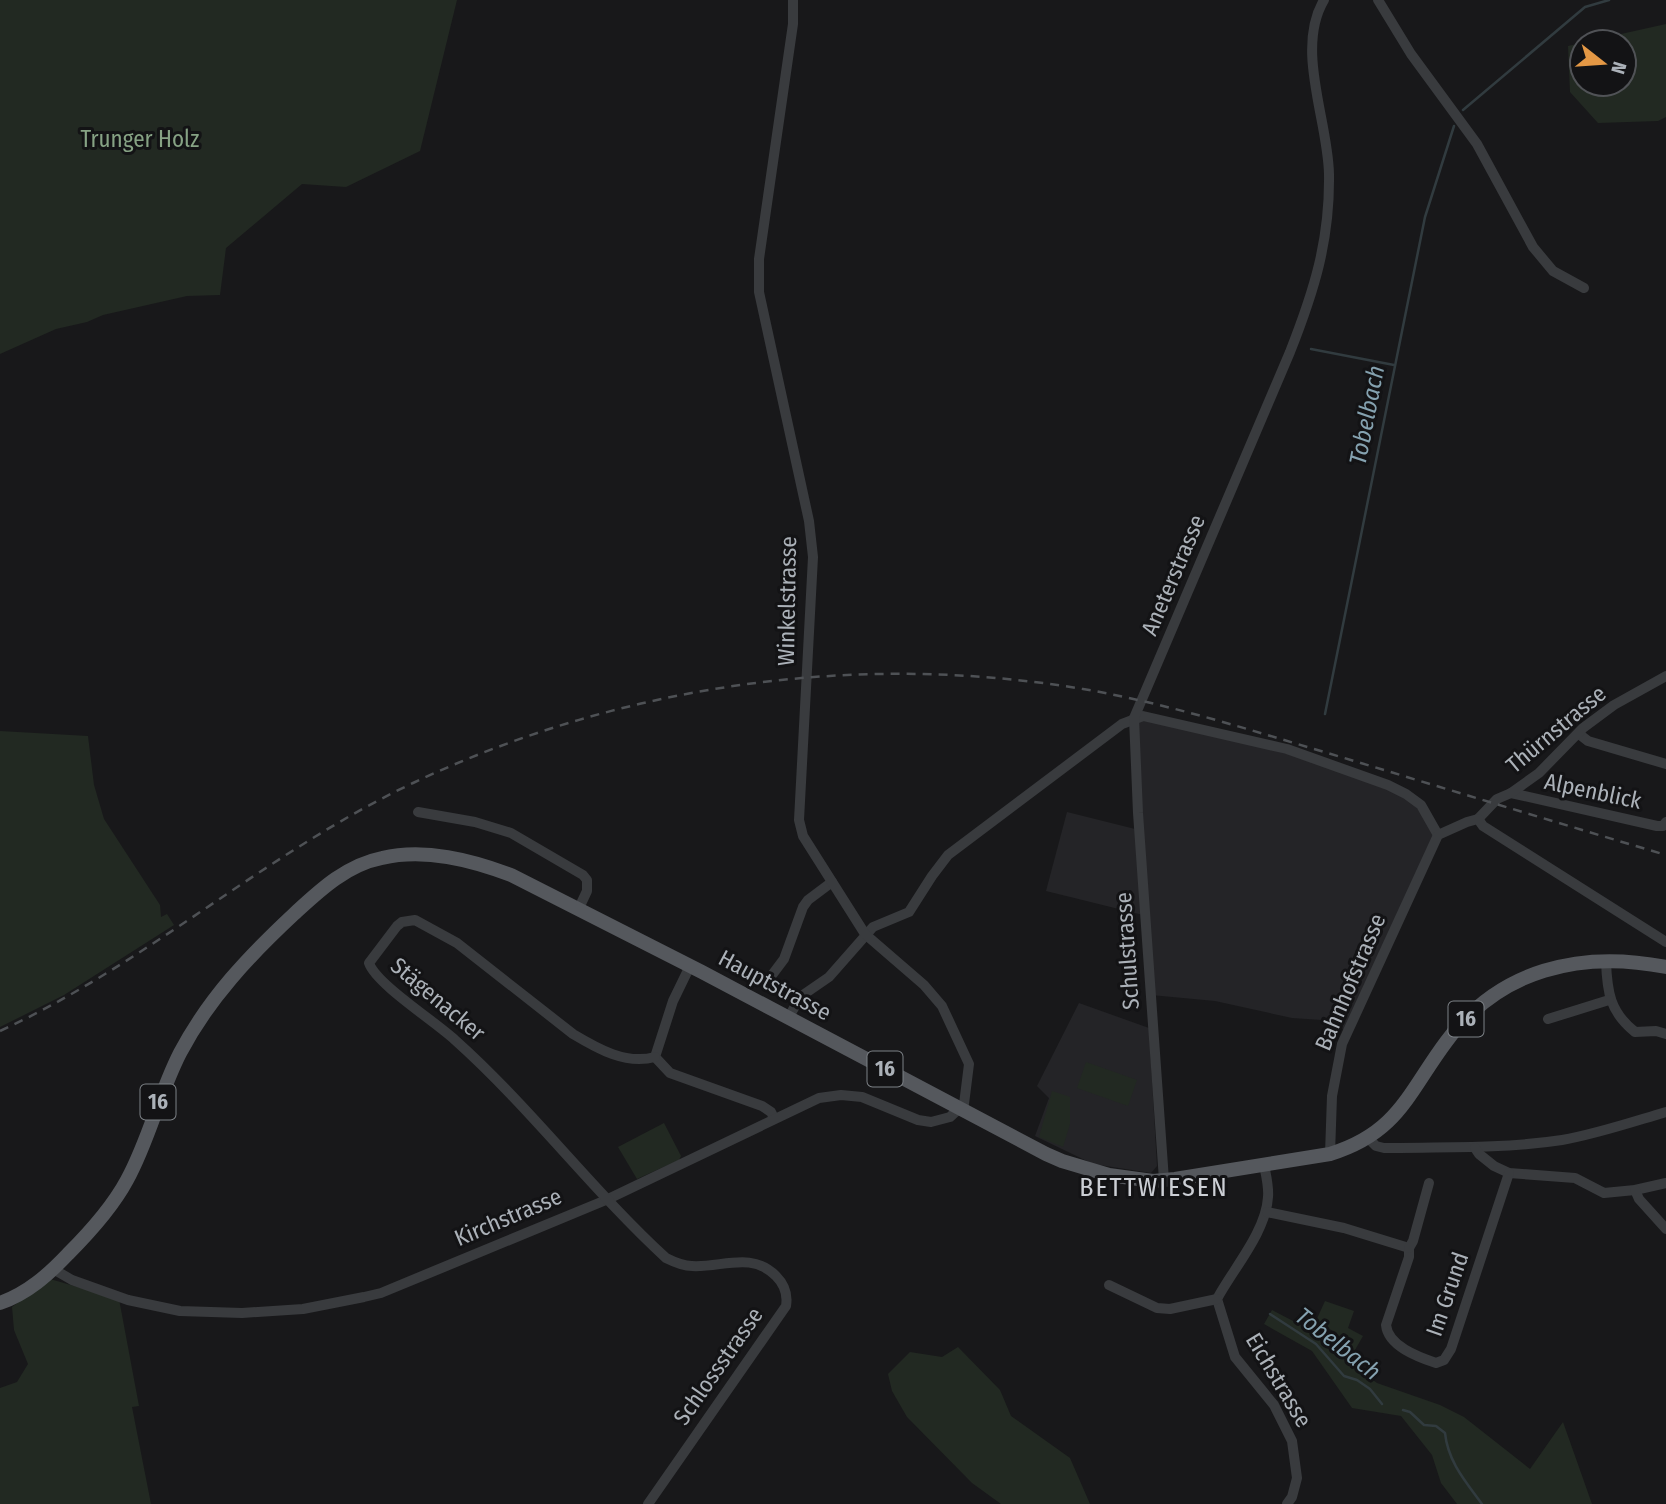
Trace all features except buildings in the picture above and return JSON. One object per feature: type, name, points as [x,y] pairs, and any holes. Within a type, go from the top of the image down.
[{"type":"main road","name":"Hauptstrasse","points":[[0,1303],[32,1287],[53,1269],[97,1224],[120,1193],[136,1162],[171,1072],[217,994],[266,940],[311,898],[358,866],[383,857],[436,856],[466,860],[502,871],[579,908],[1062,1161],[1118,1177],[1164,1180],[1330,1154],[1368,1138],[1397,1115],[1446,1041],[1483,1003],[1521,979],[1548,968],[1571,963],[1635,962],[1666,967]]},
{"type":"street","name":"Winkelstrasse","points":[[793,0],[793,24],[759,259],[759,292],[806,509],[813,556],[799,820],[803,836],[865,934],[924,985],[942,1006],[970,1065],[966,1097],[960,1108]]},
{"type":"street","name":"Aneterstrasse","points":[[1133,718],[1290,352],[1321,264],[1328,214],[1329,172],[1311,55],[1312,33],[1318,10],[1324,0]]},
{"type":"street","points":[[1378,0],[1411,54],[1477,144],[1533,247],[1553,271],[1584,288]]},
{"type":"street","name":"Thürnstrasse","points":[[1478,819],[1492,803],[1539,773],[1583,728],[1614,705],[1666,676]]},
{"type":"street","points":[[789,1017],[800,997],[829,977],[865,934],[873,927],[909,912],[948,855],[1122,724],[1143,716],[1259,741],[1308,755],[1388,785],[1421,805],[1438,835],[1478,819],[1483,827],[1666,942]]},
{"type":"street","name":"Schulstrasse","points":[[1133,718],[1164,1180]]},
{"type":"street","name":"Alpenblick","points":[[1579,734],[1588,741],[1666,764]]},
{"type":"street","name":"Alpenblick","points":[[1511,793],[1657,826],[1663,826],[1666,822]]},
{"type":"street","points":[[418,812],[492,827],[532,844],[587,880],[587,891],[579,908]]},
{"type":"street","name":"Bahnhofstrasse","points":[[1330,1154],[1332,1096],[1342,1044],[1438,835]]},
{"type":"street","points":[[743,968],[769,979],[784,959],[803,907],[808,900],[832,883]]},
{"type":"street","name":"Stägenacker","points":[[606,1200],[507,1089],[442,1028],[378,978],[369,963],[397,926],[402,922],[415,920],[457,943],[566,1029],[592,1046],[630,1060],[655,1057]]},
{"type":"street","points":[[1606,961],[1609,1000],[1618,1017],[1635,1032],[1656,1031],[1666,1034]]},
{"type":"street","points":[[690,966],[673,1001],[655,1057],[670,1073],[762,1105],[774,1118]]},
{"type":"street","points":[[1548,1019],[1609,1000]]},
{"type":"street","name":"Kirchstrasse","points":[[53,1269],[72,1280],[128,1300],[180,1311],[242,1313],[303,1309],[381,1293],[606,1200],[819,1098],[841,1095],[862,1097],[918,1120],[931,1122],[950,1117],[960,1108]]},
{"type":"street","points":[[1368,1138],[1376,1146],[1384,1148],[1475,1148],[1561,1140],[1666,1112]]},
{"type":"street","points":[[1475,1148],[1494,1166],[1509,1173],[1575,1178],[1604,1193],[1666,1183]]},
{"type":"street","points":[[1109,1285],[1157,1308],[1183,1307],[1217,1299],[1266,1212],[1269,1195],[1264,1165]]},
{"type":"street","name":"Im Grund","points":[[1429,1183],[1409,1248],[1409,1258],[1386,1325],[1392,1340],[1436,1363],[1444,1360],[1451,1349],[1509,1173]]},
{"type":"street","points":[[1635,1190],[1639,1199],[1666,1229]]},
{"type":"street","name":"Schlossstrasse","points":[[606,1200],[666,1258],[693,1266],[727,1262],[760,1265],[779,1279],[787,1297],[786,1306],[648,1504]]},
{"type":"street","points":[[1266,1212],[1344,1228],[1409,1248]]},
{"type":"street","name":"Eichstrasse","points":[[1217,1299],[1236,1357],[1274,1405],[1292,1440],[1297,1478],[1292,1497],[1287,1504]]},
{"type":"shaded area","points":[[1143,716],[1259,741],[1406,794],[1438,835],[1348,1031],[1322,1020],[1292,1018],[1215,1001],[1151,995],[1132,731]]},
{"type":"shaded area","points":[[1067,812],[1135,829],[1143,915],[1046,891]]},
{"type":"shaded area","points":[[1079,1003],[1149,1028],[1157,1166],[1151,1173],[1093,1164],[1035,1136],[1049,1098],[1037,1086]]},
{"type":"green space","name":"Trunger Holz","points":[[0,0],[457,0],[420,151],[346,187],[302,184],[226,248],[220,295],[187,296],[103,315],[87,322],[56,329],[0,354]]},
{"type":"green space","points":[[1666,24],[1666,117],[1658,121],[1598,123],[1575,98],[1638,98],[1638,30]]},
{"type":"green space","points":[[0,731],[88,736],[94,785],[104,819],[160,905],[161,917],[167,914],[174,925],[64,995],[0,1027]]},
{"type":"green space","points":[[1086,1062],[1137,1080],[1128,1106],[1077,1088]]},
{"type":"green space","points":[[1052,1091],[1070,1097],[1070,1124],[1063,1147],[1039,1137]]},
{"type":"green space","points":[[664,1123],[681,1156],[679,1160],[637,1179],[618,1147]]},
{"type":"green space","points":[[50,1279],[119,1299],[139,1406],[132,1407],[151,1504],[0,1504],[0,1388],[17,1382],[28,1364],[14,1330],[12,1307]]},
{"type":"green space","points":[[1325,1301],[1354,1311],[1348,1328],[1363,1336],[1355,1350],[1359,1354],[1358,1357],[1349,1359],[1336,1332],[1315,1323]]},
{"type":"green space","points":[[1272,1310],[1318,1334],[1349,1363],[1377,1383],[1440,1405],[1464,1417],[1530,1469],[1563,1422],[1592,1504],[1457,1504],[1441,1483],[1432,1455],[1401,1416],[1352,1408],[1312,1351],[1264,1324]]},
{"type":"green space","points":[[958,1347],[1000,1390],[1011,1416],[1070,1458],[1090,1504],[1001,1504],[972,1483],[907,1417],[892,1391],[888,1374],[910,1352],[942,1357]]},
{"type":"waterway","points":[[1463,110],[1585,7],[1609,0]]},
{"type":"waterway","name":"Tobelbach","points":[[1325,714],[1425,217],[1454,126]]},
{"type":"waterway","points":[[1311,349],[1394,365]]},
{"type":"waterway","name":"Tobelbach","points":[[1270,1314],[1316,1344],[1344,1376],[1357,1380],[1370,1389],[1382,1404]]},
{"type":"waterway","name":"Tobelbach","points":[[1403,1410],[1410,1412],[1424,1425],[1436,1426],[1445,1433],[1454,1462],[1482,1504]]},
{"type":"railway","points":[[0,1031],[106,974],[307,841],[359,811],[413,783],[492,749],[573,722],[656,700],[741,685],[826,676],[912,674],[998,678],[1116,695],[1213,719],[1666,855]]},
{"type":"district","name":"BETTWIESEN","points":[[1154,1187]]}]
